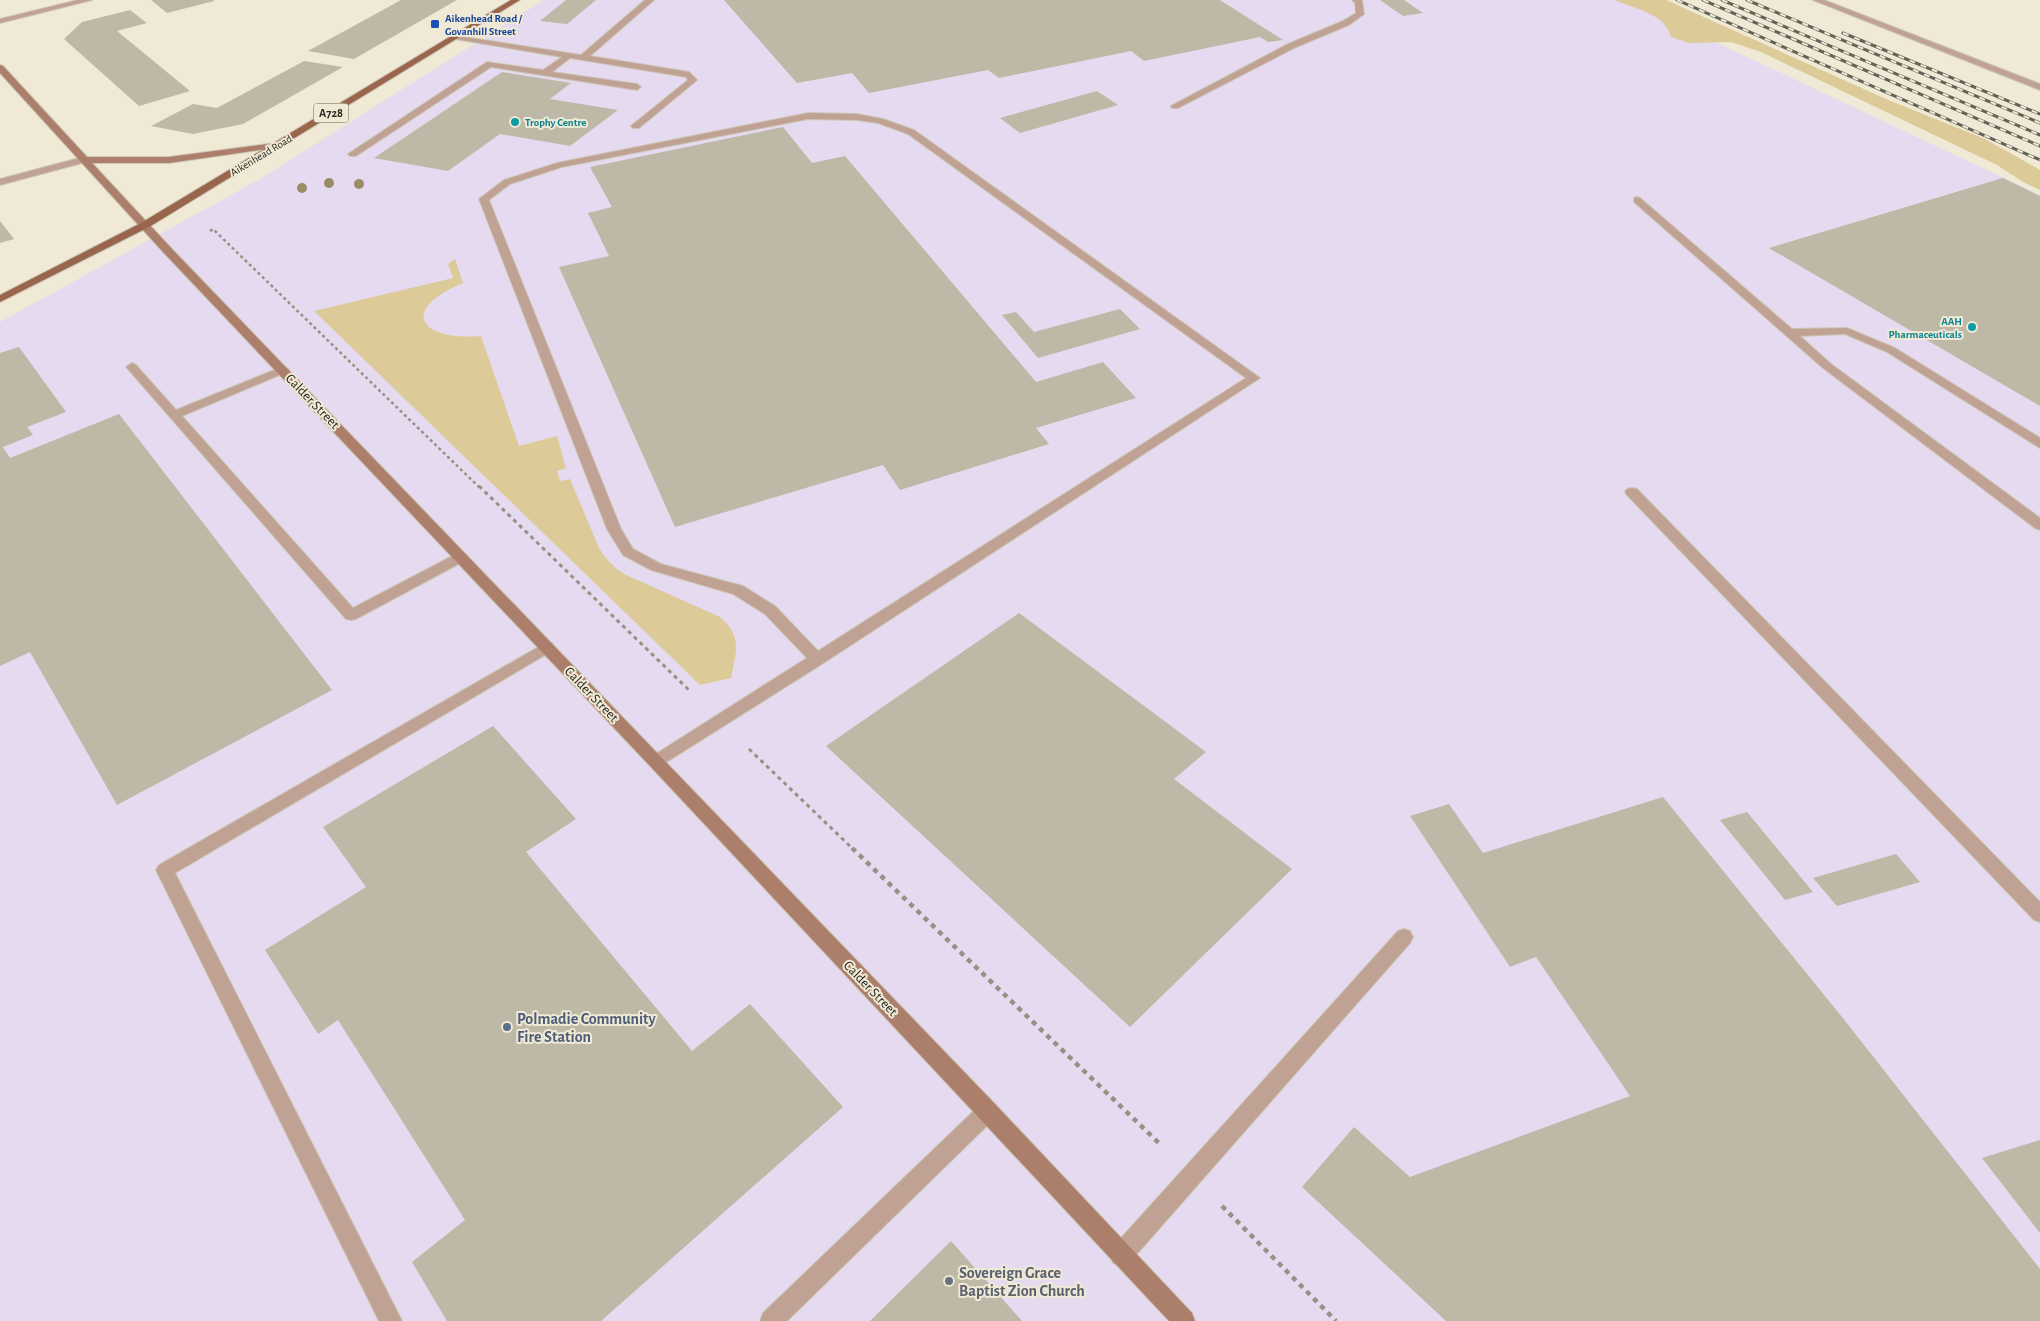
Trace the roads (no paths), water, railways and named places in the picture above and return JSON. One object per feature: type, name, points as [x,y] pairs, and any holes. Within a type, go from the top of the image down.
[{"type":"main road","name":"Aikenhead Road","points":[[0,299],[145,225],[516,0]]},
{"type":"main road","name":"Calder Street","points":[[0,68],[168,251],[657,762],[1184,1321]]},
{"type":"main road","points":[[83,160],[169,160],[280,144]]},
{"type":"street","points":[[0,21],[88,0]]},
{"type":"street","points":[[583,58],[650,0]]},
{"type":"street","points":[[1175,106],[1291,46],[1346,23],[1360,14],[1359,2],[1356,0]]},
{"type":"street","points":[[1817,0],[2040,87]]},
{"type":"street","points":[[455,37],[689,75],[693,80],[636,126]]},
{"type":"street","points":[[545,73],[568,56]]},
{"type":"street","points":[[353,154],[490,64],[637,86]]},
{"type":"street","points":[[657,762],[817,660],[1254,378],[911,132],[880,121],[830,115],[786,120],[560,165],[507,182],[484,199],[614,529],[628,552],[656,567],[738,590],[770,610],[817,660]]},
{"type":"street","points":[[0,182],[83,160]]},
{"type":"street","points":[[1637,200],[1826,366],[2040,525]]},
{"type":"street","points":[[1789,333],[1847,331],[1891,350],[2040,444]]},
{"type":"street","points":[[132,367],[351,615],[461,557]]},
{"type":"street","points":[[174,415],[283,370]]},
{"type":"street","points":[[1632,492],[2040,914]]},
{"type":"street","points":[[392,1321],[165,870],[546,647]]},
{"type":"street","points":[[1122,1255],[1404,937]]},
{"type":"street","points":[[771,1321],[988,1111]]},
{"type":"railway","points":[[1677,0],[2040,160]]},
{"type":"railway","points":[[1703,0],[2040,146]]},
{"type":"railway","points":[[1722,0],[2040,135]]},
{"type":"railway","points":[[1747,0],[2040,123]]},
{"type":"railway","points":[[1843,33],[2040,114]]},
{"type":"place","name":"Aikenhead Road / Govanhill Street","points":[[435,24]]},
{"type":"place","name":"Trophy Centre","points":[[515,122]]},
{"type":"place","name":"AAH Pharmaceuticals","points":[[1972,327]]},
{"type":"place","name":"Polmadie Community Fire Station","points":[[507,1027]]},
{"type":"place","name":"Sovereign Grace Baptist Zion Church","points":[[949,1281]]}]
